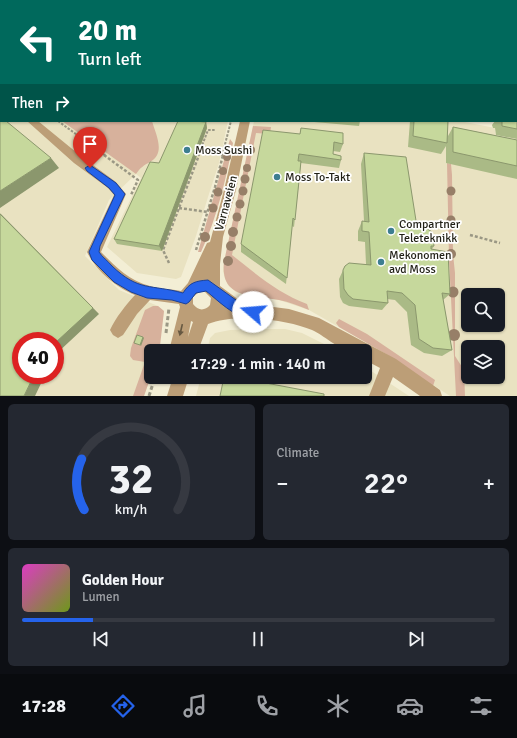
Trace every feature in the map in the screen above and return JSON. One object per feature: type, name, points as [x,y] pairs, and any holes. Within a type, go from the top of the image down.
[{"type":"street","points":[[33,122],[78,160],[118,190],[120,197],[104,228],[94,252],[96,256],[118,278],[131,287],[147,293],[184,298],[202,285],[214,290],[240,310]]},
{"type":"street","name":"Varnaveien","points":[[214,290],[213,264],[217,237],[245,122]]},
{"type":"street","name":"Varnaveien","points":[[178,344],[184,298],[217,237]]},
{"type":"street","points":[[193,344],[206,316],[213,312],[218,302],[214,290]]},
{"type":"street","points":[[118,330],[132,309],[147,293]]},
{"type":"street","points":[[184,298],[193,316],[206,316],[240,310],[289,316],[314,323],[390,365],[434,396]]},
{"type":"street","points":[[377,396],[390,365]]},
{"type":"street","points":[[175,395],[176,384]]},
{"type":"street","points":[[175,395],[179,384]]},
{"type":"path","points":[[59,122],[138,180],[128,200]]},
{"type":"path","points":[[195,253],[208,212],[231,122]]},
{"type":"path","points":[[169,262],[163,250],[208,130],[216,130]]},
{"type":"path","points":[[179,208],[208,212]]},
{"type":"path","points":[[470,235],[500,243]]},
{"type":"path","points":[[166,335],[184,298]]},
{"type":"path","points":[[149,396],[153,384]]},
{"type":"shaded area","points":[[0,122],[228,122],[219,163],[196,236],[181,277],[176,279],[137,273],[107,247],[141,178],[136,174],[109,200],[85,256],[119,290],[158,306],[164,311],[159,344],[144,344],[144,384],[148,384],[144,396],[0,396]]},
{"type":"shaded area","points":[[63,122],[152,122],[158,143],[158,154],[136,174]]},
{"type":"shaded area","points":[[254,122],[465,122],[495,128],[496,135],[517,139],[517,396],[450,396],[372,346],[372,344],[368,344],[309,310],[279,300],[236,292],[228,285],[223,271]]},
{"type":"shaded area","points":[[253,126],[271,127],[270,134],[256,133],[232,255],[277,289],[296,300],[307,304],[309,310],[283,301],[249,296],[240,293],[227,283],[224,274],[224,262]]},
{"type":"shaded area","points":[[230,139],[233,143],[220,198],[207,239],[201,252],[198,252]]},
{"type":"shaded area","points":[[447,163],[451,164],[452,175],[453,254],[455,273],[455,356],[461,365],[461,384],[465,384],[465,396],[456,396],[449,259]]},
{"type":"shaded area","points":[[153,306],[158,306],[164,311],[160,344],[144,344],[144,362],[133,360],[130,356],[131,348],[145,310]]},
{"type":"shaded area","points":[[339,319],[367,334],[435,380],[433,386],[372,346],[372,344],[369,344],[339,327],[336,323]]},
{"type":"shaded area","points":[[285,329],[302,333],[324,344],[209,344],[210,338],[215,333],[230,330]]},
{"type":"shaded area","points":[[144,365],[144,384],[148,384],[144,396],[133,396]]},
{"type":"shaded area","points":[[372,372],[409,396],[196,396],[199,384],[372,384]]},
{"type":"building","points":[[0,122],[7,122],[51,158],[0,191]]},
{"type":"building","points":[[178,122],[206,122],[159,246],[114,239],[150,162],[159,163]]},
{"type":"building","points":[[414,122],[448,122],[447,143],[413,136]]},
{"type":"building","points":[[502,122],[517,122],[517,129],[502,126]]},
{"type":"building","points":[[453,127],[517,140],[517,166],[453,152]]},
{"type":"building","points":[[301,128],[343,133],[343,144],[334,142],[333,154],[341,156],[341,160],[299,154],[298,161],[301,161],[287,278],[241,244],[263,130],[300,134]]},
{"type":"building","points":[[364,153],[406,157],[417,227],[426,228],[432,232],[434,246],[431,246],[431,249],[448,252],[450,294],[442,293],[452,350],[433,348],[419,339],[415,305],[402,293],[387,291],[388,303],[353,299],[344,289],[343,270],[345,266],[349,263],[371,265],[369,232],[362,231],[362,221],[369,222]]},
{"type":"building","points":[[0,214],[93,308],[64,335],[64,332],[12,332],[12,384],[30,384],[24,396],[0,396]]},
{"type":"building","points":[[137,335],[143,337],[140,345],[134,343]]},
{"type":"building","points":[[223,384],[271,384],[324,394],[324,396],[220,396]]},
{"type":"place","name":"Moss Sushi","points":[[187,150]]},
{"type":"place","name":"Moss To-Takt","points":[[277,177]]},
{"type":"place","name":"Compartner Teleteknikk","points":[[391,231]]},
{"type":"place","name":"Mekonomen avd Moss","points":[[381,262]]},
{"type":"route","points":[[90,168],[118,190],[120,194],[120,197],[95,246],[94,252],[96,256],[118,278],[131,287],[147,293],[172,295],[186,299],[188,293],[192,289],[197,286],[208,285],[240,310],[253,312]]}]
